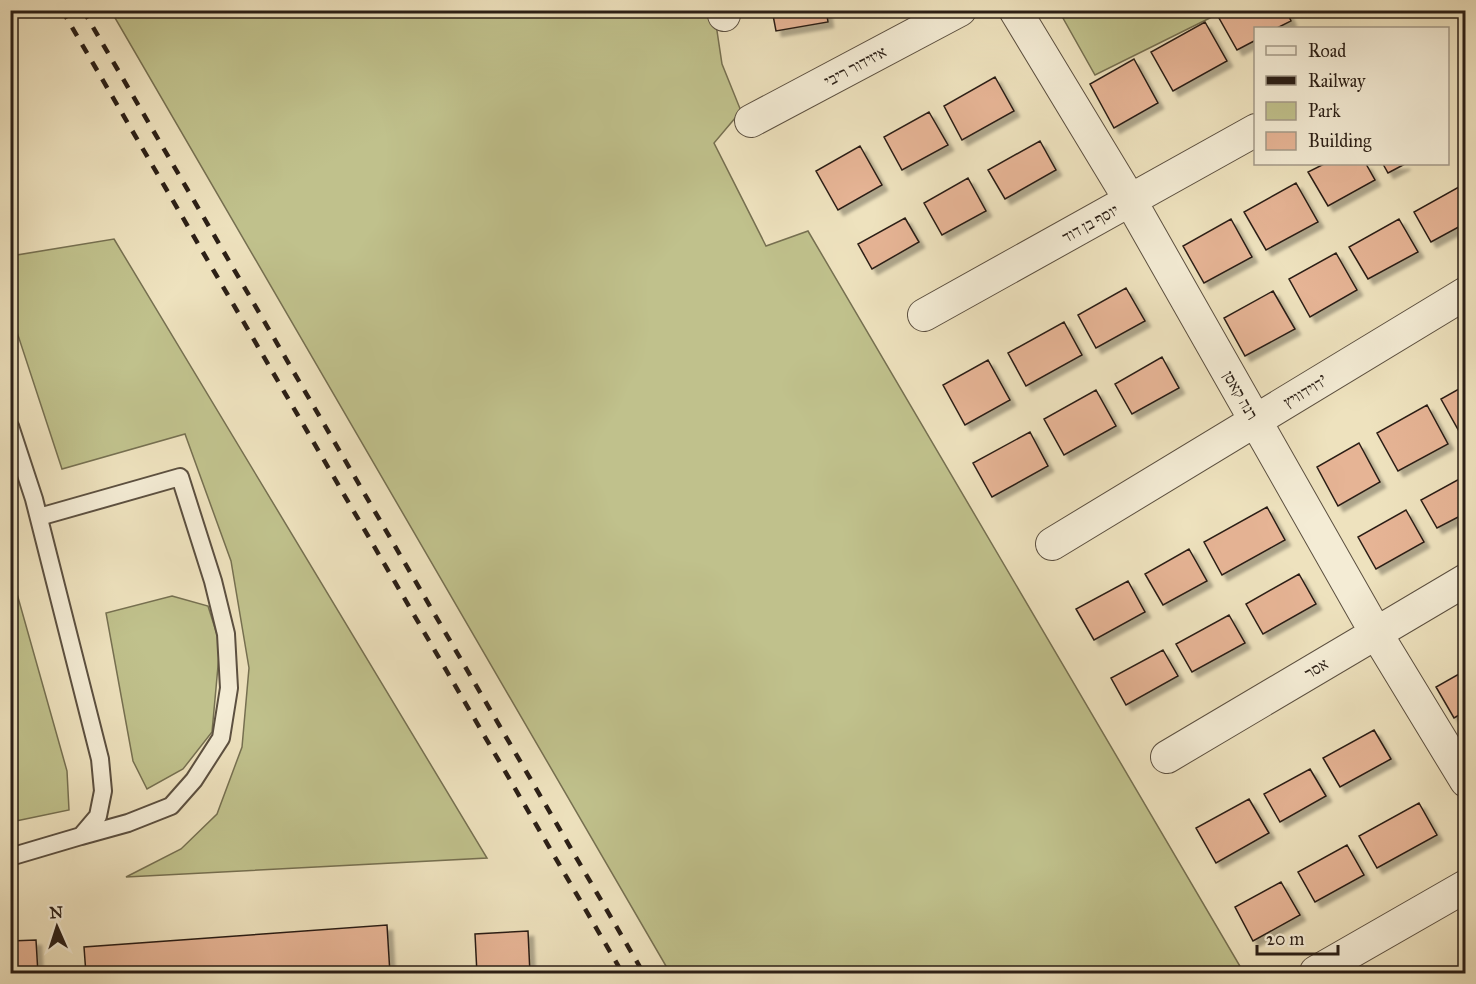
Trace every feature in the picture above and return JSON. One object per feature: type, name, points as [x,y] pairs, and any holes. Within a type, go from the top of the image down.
[{"type":"street","name":"איזידור ריבי","points":[[751,121],[960,10]]},
{"type":"street","name":"רנה קאסן","points":[[1015,10],[1130,200],[1376,633],[1466,781]]},
{"type":"street","name":"יוסף בן דוד","points":[[924,315],[1254,131]]},
{"type":"street","name":"דוידוויץ'","points":[[1052,544],[1466,293]]},
{"type":"street","name":"אסר","points":[[1167,757],[1466,580]]},
{"type":"street","points":[[1316,972],[1466,886]]},
{"type":"lane","points":[[10,426],[39,517],[100,759],[103,791],[98,816],[81,836]]},
{"type":"lane","points":[[10,857],[128,823],[171,806],[194,780],[221,738],[229,688],[226,634],[213,581],[180,477],[39,517]]},
{"type":"green space","points":[[111,11],[714,11],[722,64],[741,111],[714,143],[766,246],[808,231],[1244,973],[670,973]]},
{"type":"green space","points":[[1059,11],[1224,11],[1095,75]]},
{"type":"green space","points":[[114,239],[487,858],[126,877],[181,849],[217,814],[242,747],[249,668],[231,561],[185,434],[62,469],[11,314],[11,256]]},
{"type":"green space","points":[[10,569],[67,771],[69,810],[11,822]]},
{"type":"green space","points":[[172,596],[208,606],[220,644],[212,732],[183,769],[147,789],[133,761],[106,613]]},
{"type":"building","points":[[772,10],[826,10],[828,22],[776,31]]},
{"type":"building","points":[[1234,10],[1286,10],[1291,21],[1279,27],[1254,27],[1254,41],[1237,50],[1219,18]]},
{"type":"building","points":[[1205,22],[1227,61],[1173,91],[1151,52]]},
{"type":"building","points":[[1134,59],[1158,103],[1114,128],[1090,84]]},
{"type":"building","points":[[995,77],[1014,111],[962,140],[944,106]]},
{"type":"building","points":[[929,112],[948,145],[902,170],[884,137]]},
{"type":"building","points":[[1040,141],[1056,170],[1005,199],[988,170]]},
{"type":"building","points":[[860,146],[882,185],[838,210],[816,171]]},
{"type":"building","points":[[1322,165],[1367,165],[1375,180],[1328,206],[1308,172]]},
{"type":"building","points":[[1384,165],[1403,165],[1388,173]]},
{"type":"building","points":[[968,178],[986,211],[942,235],[924,203]]},
{"type":"building","points":[[1296,183],[1318,222],[1266,250],[1244,212]]},
{"type":"building","points":[[1466,183],[1466,223],[1431,242],[1414,212]]},
{"type":"building","points":[[905,218],[919,242],[872,269],[858,244]]},
{"type":"building","points":[[1231,219],[1252,257],[1204,283],[1183,246]]},
{"type":"building","points":[[1399,219],[1418,252],[1368,279],[1349,247]]},
{"type":"building","points":[[1336,253],[1357,290],[1310,317],[1289,279]]},
{"type":"building","points":[[1126,288],[1145,321],[1096,348],[1078,315]]},
{"type":"building","points":[[1273,291],[1295,329],[1245,356],[1224,318]]},
{"type":"building","points":[[1064,322],[1082,355],[1026,386],[1008,353]]},
{"type":"building","points":[[1162,357],[1179,388],[1132,414],[1115,384]]},
{"type":"building","points":[[988,360],[1010,400],[965,425],[943,385]]},
{"type":"building","points":[[1466,385],[1466,430],[1460,433],[1441,399]]},
{"type":"building","points":[[1096,390],[1116,426],[1064,455],[1044,419]]},
{"type":"building","points":[[1427,405],[1448,444],[1398,471],[1377,433]]},
{"type":"building","points":[[1030,432],[1048,466],[992,497],[973,463]]},
{"type":"building","points":[[1359,443],[1380,482],[1338,506],[1317,467]]},
{"type":"building","points":[[1463,477],[1466,482],[1466,513],[1437,528],[1421,500]]},
{"type":"building","points":[[1267,507],[1285,540],[1222,575],[1204,542]]},
{"type":"building","points":[[1406,510],[1424,542],[1376,569],[1358,537]]},
{"type":"building","points":[[1189,549],[1207,581],[1163,605],[1145,574]]},
{"type":"building","points":[[1299,574],[1316,604],[1263,634],[1246,604]]},
{"type":"building","points":[[1128,581],[1145,612],[1094,640],[1076,609]]},
{"type":"building","points":[[1229,615],[1245,643],[1192,672],[1176,644]]},
{"type":"building","points":[[1163,650],[1178,676],[1126,705],[1111,678]]},
{"type":"building","points":[[1466,670],[1466,711],[1454,718],[1436,687]]},
{"type":"building","points":[[1374,730],[1391,759],[1340,787],[1323,758]]},
{"type":"building","points":[[1310,769],[1326,796],[1280,822],[1264,794]]},
{"type":"building","points":[[1249,799],[1269,833],[1216,863],[1196,828]]},
{"type":"building","points":[[1419,803],[1437,835],[1377,868],[1359,836]]},
{"type":"building","points":[[1347,845],[1364,875],[1315,902],[1298,872]]},
{"type":"building","points":[[1281,882],[1300,915],[1253,941],[1235,907]]},
{"type":"building","points":[[387,925],[390,974],[86,974],[84,947]]},
{"type":"building","points":[[528,931],[530,974],[477,974],[475,934]]},
{"type":"building","points":[[36,940],[38,974],[10,974],[10,941]]},
{"type":"railway","points":[[62,10],[623,974]]},
{"type":"railway","points":[[83,10],[644,974]]}]
